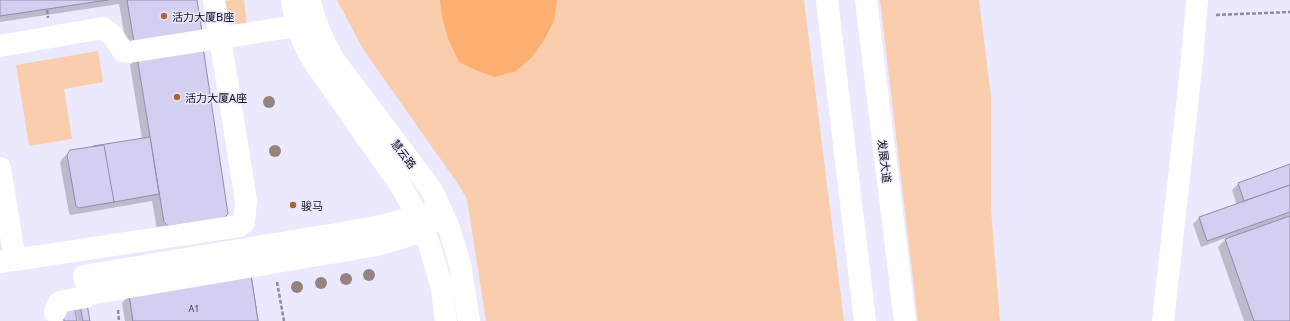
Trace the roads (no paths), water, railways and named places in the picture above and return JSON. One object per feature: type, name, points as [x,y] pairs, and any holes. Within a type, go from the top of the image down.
[{"type":"street","points":[[0,168],[7,261],[239,226],[244,222],[246,201],[214,0]]},
{"type":"street","name":"慧云路","points":[[292,0],[297,26],[304,45],[316,65],[401,186],[421,224],[432,251],[442,288],[446,321]]},
{"type":"street","name":"慧云路","points":[[310,0],[317,27],[334,60],[431,189],[448,225],[460,264],[469,321]]},
{"type":"street","points":[[827,0],[865,321]]},
{"type":"street","name":"发展大道","points":[[866,0],[905,321]]},
{"type":"street","points":[[1163,321],[1172,249],[1196,8]]},
{"type":"street","points":[[0,46],[103,28],[113,36],[123,51],[129,52],[297,26]]},
{"type":"street","points":[[54,312],[59,303],[86,297],[86,285],[372,228],[421,224],[441,211]]},
{"type":"place","name":"活力大厦B座","points":[[164,16]]},
{"type":"place","name":"活力大厦A座","points":[[177,97]]},
{"type":"place","name":"骏马","points":[[293,205]]}]
